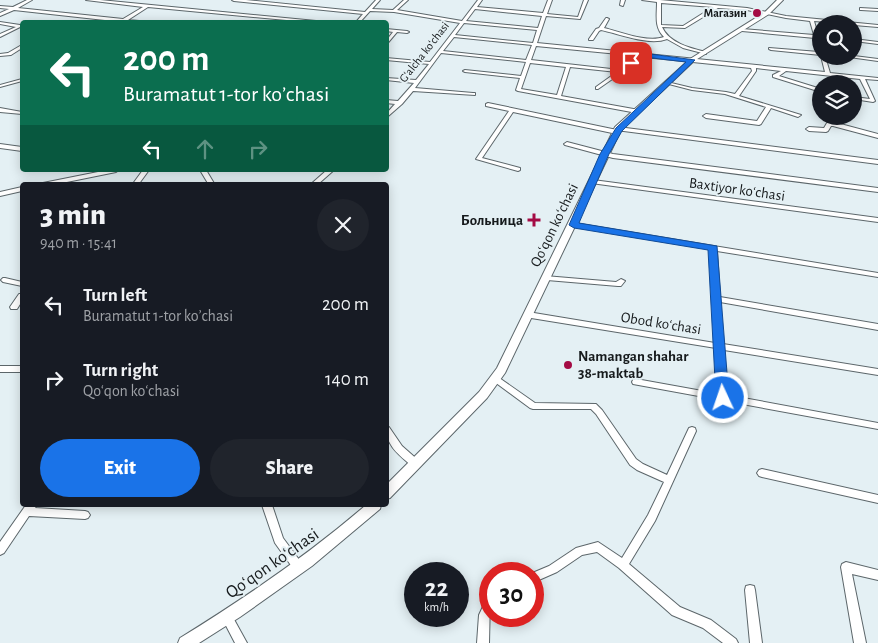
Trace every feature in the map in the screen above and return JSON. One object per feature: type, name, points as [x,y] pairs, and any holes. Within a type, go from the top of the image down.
[{"type":"main road","name":"Qoʻqon koʻchasi","points":[[389,491],[484,395],[495,378],[574,225],[605,154],[618,131],[637,110],[692,60],[767,14],[780,0]]},
{"type":"main road","name":"Qoʻqon koʻchasi","points":[[185,643],[227,618],[299,568],[340,537],[373,507]]},
{"type":"street","points":[[0,16],[30,0]]},
{"type":"street","points":[[88,0],[295,20]]},
{"type":"street","points":[[234,0],[368,12],[394,11],[463,22],[539,29]]},
{"type":"street","points":[[264,8],[274,0]]},
{"type":"street","points":[[371,0],[378,0]]},
{"type":"street","points":[[360,20],[378,0]]},
{"type":"street","points":[[394,11],[406,0]]},
{"type":"street","name":"Gʻalcha koʻchasi","points":[[389,114],[412,89],[480,0]]},
{"type":"street","points":[[550,0],[526,61],[518,90],[637,110]]},
{"type":"street","points":[[474,8],[580,18],[586,0]]},
{"type":"street","points":[[644,0],[754,10],[767,14],[812,20]]},
{"type":"street","points":[[659,1],[659,26],[666,38]]},
{"type":"street","points":[[126,20],[147,6]]},
{"type":"street","points":[[659,26],[686,26],[718,6]]},
{"type":"street","points":[[0,7],[116,20]]},
{"type":"street","points":[[861,8],[878,10]]},
{"type":"street","points":[[254,16],[259,12]]},
{"type":"street","points":[[601,29],[607,19]]},
{"type":"street","points":[[0,24],[20,26]]},
{"type":"street","points":[[862,25],[878,26]]},
{"type":"street","points":[[0,36],[20,26]]},
{"type":"street","points":[[590,38],[597,30],[601,29],[626,33],[632,38],[661,40],[666,38],[677,42],[683,48],[704,53]]},
{"type":"street","points":[[389,30],[407,32]]},
{"type":"street","points":[[742,30],[812,36]]},
{"type":"street","points":[[389,40],[396,31]]},
{"type":"street","points":[[453,36],[836,75]]},
{"type":"street","points":[[862,41],[878,42]]},
{"type":"street","points":[[0,55],[9,54],[20,48]]},
{"type":"street","points":[[771,49],[812,53]]},
{"type":"street","points":[[440,52],[620,71]]},
{"type":"street","points":[[598,88],[643,55]]},
{"type":"street","points":[[862,58],[878,60]]},
{"type":"street","points":[[389,59],[430,63]]},
{"type":"street","points":[[825,65],[828,74]]},
{"type":"street","points":[[559,96],[568,66]]},
{"type":"street","points":[[736,97],[754,71],[753,66]]},
{"type":"street","points":[[785,70],[776,76],[812,88]]},
{"type":"street","points":[[465,71],[521,76]]},
{"type":"street","points":[[862,99],[873,101],[862,78],[878,79]]},
{"type":"street","points":[[389,79],[417,82]]},
{"type":"street","points":[[0,86],[20,81]]},
{"type":"street","points":[[667,82],[736,97],[798,115]]},
{"type":"street","points":[[412,89],[473,94]]},
{"type":"street","points":[[389,101],[400,103]]},
{"type":"street","points":[[488,106],[618,131],[878,162]]},
{"type":"street","points":[[706,116],[759,123],[769,107]]},
{"type":"street","points":[[0,110],[20,113]]},
{"type":"street","points":[[512,110],[479,159],[518,169]]},
{"type":"street","points":[[809,128],[826,130],[829,124],[833,124],[878,136]]},
{"type":"street","points":[[567,144],[605,154],[878,190]]},
{"type":"street","points":[[0,146],[20,149]]},
{"type":"street","points":[[317,182],[329,172]]},
{"type":"street","points":[[54,182],[87,173]]},
{"type":"street","name":"Baxtiyor koʻchasi","points":[[593,182],[878,220]]},
{"type":"street","points":[[0,194],[20,189]]},
{"type":"street","points":[[574,225],[878,275]]},
{"type":"street","points":[[713,248],[723,398]]},
{"type":"street","points":[[547,278],[618,284],[621,281]]},
{"type":"street","points":[[5,280],[20,284]]},
{"type":"street","points":[[716,298],[878,327]]},
{"type":"street","points":[[14,307],[20,299]]},
{"type":"street","name":"Obod koʻchasi","points":[[528,315],[878,372]]},
{"type":"street","points":[[0,369],[20,369]]},
{"type":"street","points":[[495,378],[533,406],[593,406],[633,462],[670,480]]},
{"type":"street","points":[[636,382],[878,426]]},
{"type":"street","points":[[623,565],[652,518],[692,431]]},
{"type":"street","points":[[389,433],[403,453],[416,464]]},
{"type":"street","points":[[762,474],[878,499]]},
{"type":"street","points":[[268,507],[279,540],[299,568]]},
{"type":"street","points":[[0,550],[30,509],[85,514]]},
{"type":"street","points":[[544,573],[580,551],[594,546],[601,548],[676,611],[707,624],[732,643]]},
{"type":"street","points":[[860,643],[846,567],[878,575]]},
{"type":"street","points":[[750,590],[756,643]]},
{"type":"street","points":[[227,618],[241,643]]},
{"type":"street","points":[[483,643],[484,627]]},
{"type":"place","name":"Магазин","points":[[757,13]]},
{"type":"place","name":"Больница","points":[[534,220]]},
{"type":"place","name":"Namangan shahar 38-maktab","points":[[568,365]]},
{"type":"route","points":[[631,63],[643,55],[692,60],[618,130],[605,154],[574,225],[713,248],[723,398]]}]
